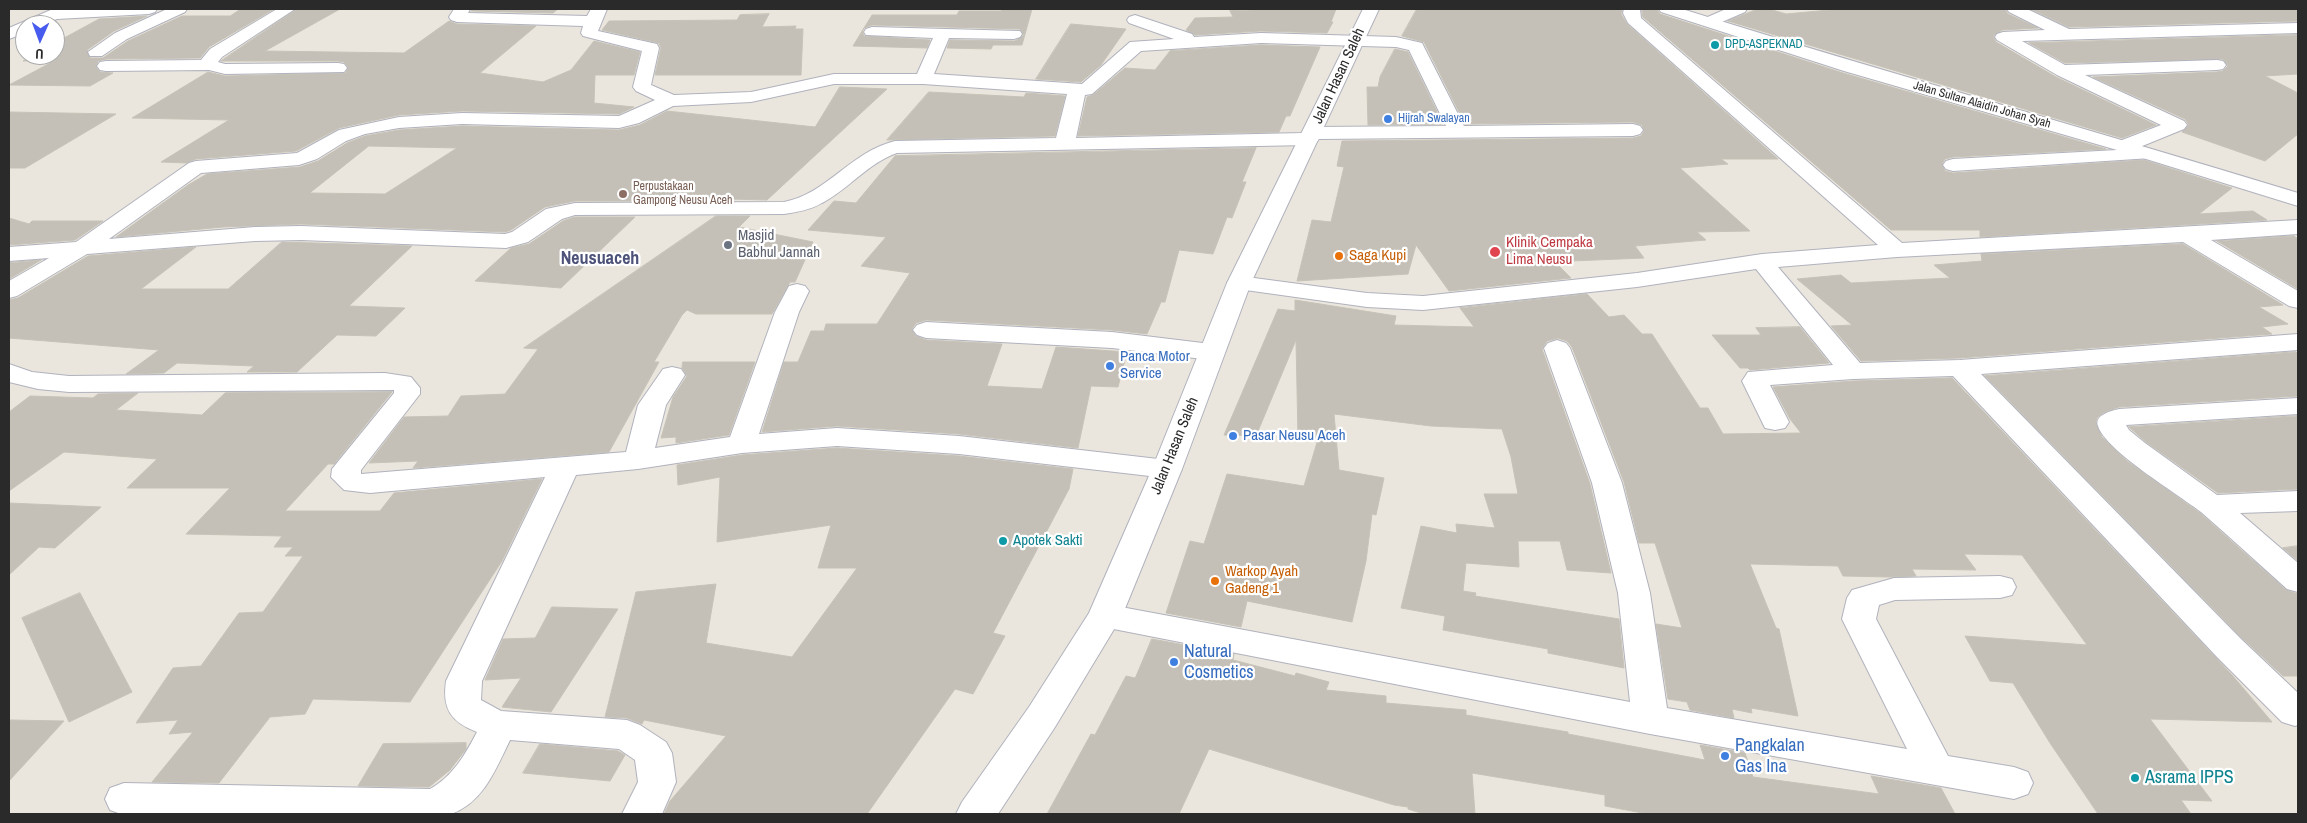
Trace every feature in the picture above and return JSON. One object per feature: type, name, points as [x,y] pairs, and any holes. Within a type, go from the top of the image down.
[{"type":"street","points":[[60,11],[148,9]]},
{"type":"street","points":[[179,9],[121,36],[101,59],[208,65],[225,69],[338,68]]},
{"type":"street","points":[[208,65],[209,60],[216,53],[287,9]]},
{"type":"street","points":[[462,9],[457,17],[543,21],[596,15],[589,33],[651,48],[642,87],[672,102]]},
{"type":"street","name":"Jalan Hasan Saleh","points":[[976,814],[1042,717],[1105,616],[1167,469],[1239,283],[1371,9]]},
{"type":"street","points":[[1632,9],[1630,13],[1634,20],[1898,250]]},
{"type":"street","name":"Jalan Sultan Alaidin Johan Syah","points":[[1667,9],[1850,67],[2124,146],[2298,200]]},
{"type":"street","points":[[1709,22],[1739,9]]},
{"type":"street","points":[[2015,9],[2066,34]]},
{"type":"street","points":[[2237,13],[2298,41]]},
{"type":"street","points":[[1199,41],[1140,14],[1123,36],[1126,41],[1136,46],[1261,38],[1406,43],[1416,47],[1458,132]]},
{"type":"street","points":[[2124,146],[2177,125],[2063,71],[2003,38],[2066,34],[2298,28]]},
{"type":"street","points":[[872,32],[1014,34]]},
{"type":"street","points":[[923,79],[943,33]]},
{"type":"street","points":[[9,291],[83,247],[196,168],[299,159],[312,155],[338,138],[354,131],[432,118],[619,122],[632,119],[662,104],[672,102],[689,99],[751,97],[834,79],[923,79],[1078,91],[1091,87],[1136,46]]},
{"type":"street","points":[[2063,71],[2217,65]]},
{"type":"street","points":[[1065,143],[1078,91]]},
{"type":"street","points":[[9,254],[246,234],[301,233],[506,241],[520,237],[554,214],[575,209],[784,208],[805,205],[871,155],[895,147],[1458,132],[1632,130]]},
{"type":"street","points":[[1953,165],[2148,154]]},
{"type":"street","points":[[1239,283],[1367,300],[1423,303],[1637,280],[1762,261],[1898,250],[2187,236],[2298,228]]},
{"type":"street","points":[[2187,236],[2298,301]]},
{"type":"street","points":[[1762,261],[1801,311],[1853,370]]},
{"type":"street","points":[[742,444],[797,291]]},
{"type":"street","points":[[926,330],[1112,340],[1212,352]]},
{"type":"street","points":[[1775,422],[1757,387],[1755,381],[1757,378],[1853,370],[1960,368],[2298,342]]},
{"type":"street","points":[[1557,348],[1608,482],[1634,593],[1650,720]]},
{"type":"street","points":[[1960,368],[2229,648],[2295,712],[2298,711]]},
{"type":"street","points":[[9,372],[20,378],[39,382],[68,384],[385,381],[402,383],[407,388],[407,394],[347,469],[346,477],[354,483],[370,484],[565,467],[638,460],[742,444],[788,439],[837,437],[960,445],[1167,469]]},
{"type":"street","points":[[638,460],[652,405],[672,375]]},
{"type":"street","points":[[2298,406],[2119,417],[2112,421],[2112,426],[2119,436],[2135,450],[2211,505],[2298,581]]},
{"type":"street","points":[[565,467],[464,680],[460,698],[466,710],[480,718],[500,725],[627,736],[653,753],[658,782],[642,814]]},
{"type":"street","points":[[2211,505],[2298,501]]},
{"type":"street","points":[[1936,769],[1859,619],[1864,598],[1894,589],[2000,586]]},
{"type":"street","points":[[1105,616],[1650,720],[2014,783]]},
{"type":"street","points":[[124,799],[430,805],[453,797],[464,787],[500,725]]},
{"type":"building","points":[[241,9],[274,9],[209,47],[200,58],[106,59],[98,61],[96,67],[100,72],[113,73],[90,86],[9,85],[47,65],[65,65],[65,38],[99,19],[147,16],[114,31],[87,50],[90,58],[103,58],[128,41],[182,16],[230,16]]},
{"type":"building","points":[[297,9],[340,9],[265,51],[404,53],[449,21],[457,24],[536,26],[480,73],[543,82],[571,70],[594,41],[640,52],[634,75],[595,75],[594,103],[634,107],[619,114],[462,111],[399,115],[339,128],[296,151],[196,159],[186,163],[161,162],[229,120],[132,118],[208,72],[225,76],[346,73],[348,67],[344,62],[338,61],[221,61]]},
{"type":"building","points":[[473,9],[558,9],[553,13],[471,11]]},
{"type":"building","points":[[1032,9],[1022,45],[993,45],[991,49],[947,48],[950,40],[1015,41],[1024,35],[1020,29],[872,25],[864,28],[872,15],[957,15],[959,11]]},
{"type":"building","points":[[1336,9],[1331,22],[1333,22],[1327,33],[1261,31],[1195,35],[1186,30],[1195,18],[1233,17],[1230,11]]},
{"type":"building","points":[[1417,9],[1622,9],[1621,14],[1627,24],[1778,159],[1721,159],[1728,164],[1680,168],[1750,231],[1697,232],[1706,240],[1635,246],[1644,258],[1571,261],[1573,264],[1558,265],[1571,278],[1449,291],[1416,245],[1408,274],[1297,281],[1312,220],[1331,222],[1344,167],[1337,166],[1342,141],[1633,138],[1641,136],[1644,131],[1642,125],[1633,122],[1465,124],[1424,42],[1402,36]]},
{"type":"building","points":[[1642,9],[1657,9],[1660,14],[1843,73],[2106,149],[1953,157],[1945,159],[1942,164],[1945,171],[1953,173],[2144,160],[2232,188],[2199,214],[2253,211],[2267,220],[1980,237],[1980,230],[1891,230],[1643,17]]},
{"type":"building","points":[[1758,9],[1769,9],[1786,14],[1840,9],[2005,9],[2008,14],[2038,28],[2002,30],[1993,36],[1996,42],[2056,77],[2156,125],[2122,138],[1728,21]]},
{"type":"building","points":[[2031,9],[2298,9],[2298,21],[2069,27]]},
{"type":"building","points":[[769,14],[762,27],[796,26],[795,29],[803,29],[801,75],[655,75],[661,48],[659,43],[602,30],[609,21],[737,20],[740,15]]},
{"type":"building","points":[[1071,24],[1126,29],[1101,65],[1081,82],[1036,79]]},
{"type":"building","points":[[862,31],[864,36],[930,40],[927,48],[853,46]]},
{"type":"building","points":[[2298,35],[2298,74],[2265,76],[2298,93],[2298,134],[2265,161],[2182,132],[2189,125],[2185,119],[2093,77],[2217,72],[2223,71],[2228,66],[2223,59],[2065,63],[2029,43]]},
{"type":"building","points":[[1261,45],[1320,47],[1290,116],[1286,116],[1279,132],[1078,136],[1087,97],[1093,95],[1125,68],[1155,70],[1170,51]]},
{"type":"building","points":[[1395,49],[1408,52],[1443,124],[1368,125],[1367,87],[1378,87],[1380,77]]},
{"type":"building","points":[[840,87],[887,89],[767,200],[655,197],[651,201],[575,201],[545,207],[505,232],[301,224],[223,227],[116,237],[188,185],[207,174],[300,167],[318,161],[347,143],[365,136],[399,130],[462,126],[619,130],[640,125],[667,111],[815,127]],"holes":[[[369,146],[457,148],[385,194],[310,193]]]},
{"type":"building","points":[[929,92],[1024,97],[1026,93],[1065,96],[1055,136],[887,140]]},
{"type":"building","points":[[9,112],[116,114],[25,168],[9,168]]},
{"type":"building","points":[[1256,148],[1242,182],[1246,182],[1232,218],[1227,217],[1213,254],[1179,250],[1165,302],[1161,302],[1147,334],[1112,330],[926,320],[916,323],[912,329],[916,336],[926,340],[1002,344],[987,386],[1042,389],[1056,347],[1127,352],[1118,387],[1091,386],[1078,448],[959,434],[837,426],[762,432],[784,362],[798,362],[811,331],[824,331],[826,324],[877,324],[910,273],[861,266],[886,237],[808,230],[834,201],[856,203],[895,156]]},
{"type":"building","points":[[716,216],[750,216],[739,227],[813,242],[795,282],[790,282],[772,314],[696,314],[687,310],[682,315],[654,362],[659,362],[609,452],[413,468],[418,461],[369,463],[404,417],[448,416],[461,396],[505,394],[538,349],[524,348]]},
{"type":"building","points":[[575,217],[635,217],[561,288],[475,281],[511,248],[529,244],[563,221]]},
{"type":"building","points":[[9,218],[29,224],[32,221],[103,221],[75,240],[9,245]]},
{"type":"building","points":[[2294,236],[2298,239],[2298,289],[2217,241]]},
{"type":"building","points":[[282,242],[412,246],[349,306],[405,308],[376,336],[337,335],[297,372],[247,372],[254,366],[177,363],[164,373],[126,374],[159,350],[9,338],[9,300],[18,298],[88,256],[196,247],[141,289],[228,289]]},
{"type":"building","points":[[2183,244],[2283,305],[2259,307],[2288,324],[2262,327],[2272,334],[1960,358],[1861,361],[1831,326],[1852,325],[1797,279],[1841,275],[1851,283],[1950,278],[1934,265],[1982,261],[1981,254]]},
{"type":"building","points":[[41,260],[9,279],[9,263]]},
{"type":"building","points":[[1587,294],[1609,317],[1624,315],[1642,334],[1652,334],[1700,408],[1708,408],[1723,434],[1801,433],[1790,419],[1773,387],[1853,381],[1952,378],[2232,675],[2272,722],[2150,719],[2212,801],[2181,800],[2191,814],[2098,814],[2050,743],[2013,683],[1990,681],[1965,636],[2087,645],[2022,555],[1964,554],[1976,570],[1912,569],[1916,576],[1890,577],[1843,576],[1838,566],[1750,564],[1776,628],[1779,629],[1798,716],[1751,708],[1752,713],[1732,709],[1734,718],[1690,710],[1687,702],[1668,699],[1656,624],[1682,628],[1655,543],[1639,543],[1624,482],[1572,347],[1567,341],[1558,338],[1547,341],[1542,349],[1590,484],[1611,573],[1567,570],[1560,541],[1518,541],[1519,567],[1466,563],[1463,591],[1476,593],[1475,596],[1619,619],[1624,668],[1548,653],[1548,649],[1443,630],[1445,616],[1401,608],[1421,526],[1457,533],[1456,524],[1495,528],[1484,494],[1518,494],[1511,457],[1502,429],[1431,426],[1334,414],[1339,470],[1384,478],[1376,515],[1372,514],[1366,561],[1352,622],[1247,601],[1241,627],[1166,613],[1190,541],[1204,544],[1227,474],[1304,486],[1318,439],[1298,438],[1296,340],[1256,436],[1224,435],[1278,309],[1295,311],[1295,300],[1396,316],[1394,325],[1474,327],[1460,308]]},
{"type":"building","points":[[1800,327],[1829,363],[1750,370],[1748,368],[1740,368],[1712,335],[1761,335],[1756,328]]},
{"type":"building","points":[[2296,352],[2298,354],[2298,396],[2119,407],[2103,413],[2097,418],[2096,422],[2102,437],[2127,461],[2200,513],[2286,590],[2298,594],[2298,676],[2283,676],[2242,638],[1985,376]]},
{"type":"building","points":[[683,362],[755,362],[729,435],[676,443],[676,437],[661,438],[673,397],[687,376],[682,368]]},
{"type":"building","points":[[392,392],[334,464],[328,464],[285,511],[380,511],[394,493],[542,479],[502,561],[410,702],[313,699],[305,714],[270,717],[219,783],[152,782],[193,732],[169,734],[178,720],[136,723],[173,668],[201,666],[239,613],[263,612],[303,556],[285,556],[293,547],[274,547],[282,536],[186,534],[230,488],[127,488],[157,459],[64,452],[9,491],[9,412],[30,396],[93,398],[98,394],[138,393],[116,410],[202,415],[225,393]]},
{"type":"building","points":[[2298,416],[2298,489],[2218,493],[2146,442],[2129,427]]},
{"type":"building","points":[[837,448],[959,456],[1073,469],[1069,489],[993,633],[1005,636],[973,694],[955,689],[867,814],[664,814],[670,801],[726,736],[644,720],[642,724],[627,718],[605,717],[636,592],[716,584],[706,643],[792,657],[857,568],[818,568],[831,525],[717,542],[720,477],[678,485],[677,465],[742,455]]},
{"type":"building","points":[[9,503],[101,507],[55,548],[39,547],[9,575]]},
{"type":"building","points":[[2298,546],[2298,561],[2283,548]]},
{"type":"building","points":[[80,593],[132,692],[69,722],[22,618]]},
{"type":"building","points":[[552,607],[618,609],[551,712],[502,707],[521,678],[485,680],[503,639],[535,638]]},
{"type":"building","points":[[1152,639],[1234,654],[1233,660],[1295,676],[1296,673],[1329,682],[1326,690],[1386,696],[1386,703],[1466,710],[1466,715],[1568,732],[1568,734],[1705,760],[1700,745],[1745,753],[1753,777],[1879,794],[1871,776],[1941,788],[1955,814],[1648,814],[1605,806],[1605,795],[1472,773],[1475,814],[1424,814],[1408,809],[1408,807],[1394,805],[1209,749],[1179,814],[1047,814],[1091,734],[1095,735],[1126,676],[1135,678]]},
{"type":"building","points":[[9,720],[64,721],[9,781]]},
{"type":"building","points":[[466,743],[466,749],[450,770],[429,787],[358,786],[383,744]]},
{"type":"building","points":[[540,744],[618,751],[625,755],[610,781],[523,773]]},
{"type":"place","name":"DPD-ASPEKNAD","points":[[1715,45]]},
{"type":"place","name":"Hijrah Swalayan","points":[[1388,119]]},
{"type":"place","name":"Perpustakaan Gampong Neusu Aceh","points":[[623,194]]},
{"type":"place","name":"Masjid Babhul Jannah","points":[[728,245]]},
{"type":"place","name":"Klinik Cempaka Lima Neusu","points":[[1495,252]]},
{"type":"place","name":"Saga Kupi","points":[[1339,256]]},
{"type":"place","name":"Panca Motor Service","points":[[1110,366]]},
{"type":"place","name":"Pasar Neusu Aceh","points":[[1233,436]]},
{"type":"place","name":"Apotek Sakti","points":[[1003,541]]},
{"type":"place","name":"Warkop Ayah Gadeng 1","points":[[1215,581]]},
{"type":"place","name":"Natural Cosmetics","points":[[1174,662]]},
{"type":"place","name":"Pangkalan Gas Ina","points":[[1725,756]]},
{"type":"place","name":"Asrama IPPS","points":[[2135,778]]},
{"type":"district","name":"Neusuaceh","points":[[600,259]]}]
